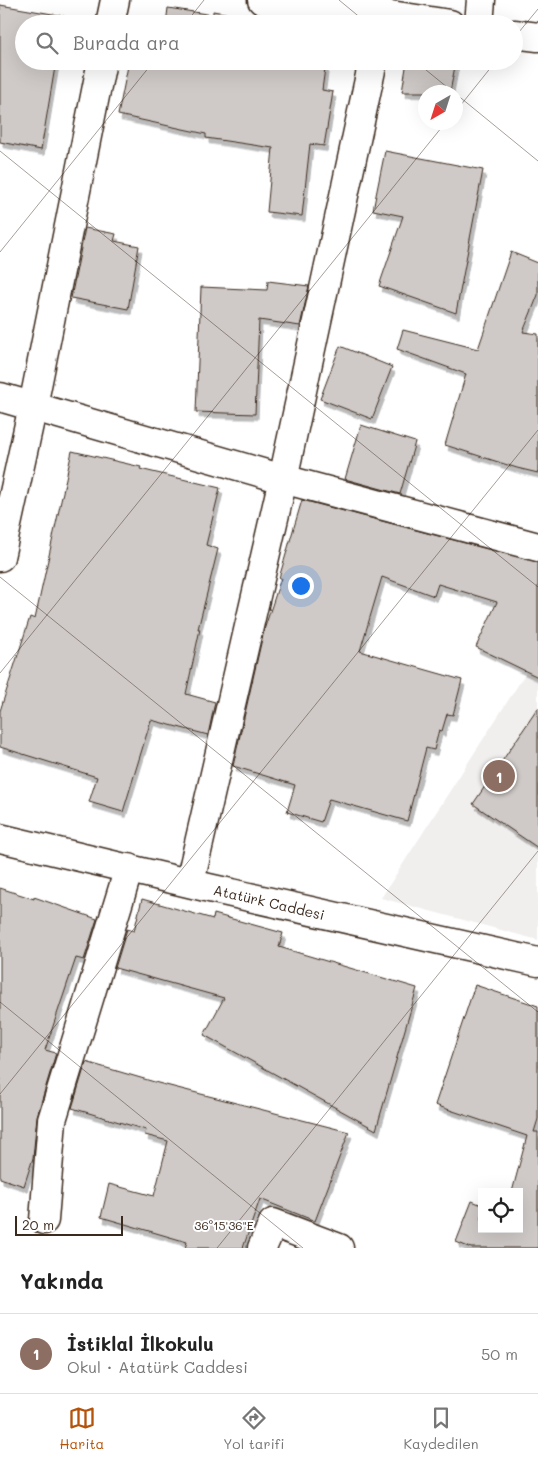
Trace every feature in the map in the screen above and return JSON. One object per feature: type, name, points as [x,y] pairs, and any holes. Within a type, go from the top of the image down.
[{"type":"street","points":[[112,15],[114,0]]},
{"type":"street","points":[[480,15],[481,0]]},
{"type":"street","points":[[276,1],[359,15]]},
{"type":"street","points":[[523,35],[538,37]]},
{"type":"street","points":[[0,558],[33,406],[100,70]]},
{"type":"street","points":[[190,882],[283,479],[372,70]]},
{"type":"street","points":[[0,397],[283,479],[538,547]]},
{"type":"street","name":"Atatürk Caddesi","points":[[0,838],[69,856],[190,882],[219,891],[538,962]]},
{"type":"street","points":[[44,1220],[52,1120],[129,868]]},
{"type":"street","points":[[262,1248],[273,1222],[339,1248]]},
{"type":"shaded area","points":[[538,654],[538,940],[381,898]]},
{"type":"building","points":[[0,5],[58,15],[15,15],[15,70],[54,70],[41,150],[0,142]]},
{"type":"building","points":[[168,8],[213,15],[167,15]]},
{"type":"building","points":[[213,11],[235,15],[213,15]]},
{"type":"building","points":[[127,70],[325,70],[322,90],[333,92],[324,146],[310,144],[302,216],[267,212],[273,148],[206,138],[206,134],[118,115]]},
{"type":"building","points":[[406,70],[454,70],[451,85],[418,85],[418,92],[402,92]]},
{"type":"building","points":[[385,151],[483,170],[456,313],[379,286],[403,216],[373,210]]},
{"type":"building","points":[[85,228],[116,234],[114,241],[139,246],[128,309],[71,298]]},
{"type":"building","points":[[511,252],[538,263],[538,295],[523,332],[538,334],[538,473],[445,445],[466,374],[397,349],[403,330],[478,349]]},
{"type":"building","points":[[268,281],[309,286],[300,326],[259,320],[255,414],[196,412],[201,287],[267,290]]},
{"type":"building","points":[[340,346],[392,367],[372,419],[320,399]]},
{"type":"building","points":[[361,425],[415,442],[400,494],[345,479]]},
{"type":"building","points":[[72,451],[220,488],[206,545],[218,549],[198,629],[200,629],[186,694],[215,702],[208,735],[151,720],[123,812],[89,802],[97,777],[0,747],[0,711],[30,617],[35,619]]},
{"type":"building","points":[[302,500],[538,562],[538,677],[476,647],[497,602],[438,584],[434,596],[382,577],[360,651],[462,680],[453,715],[447,714],[442,731],[439,730],[434,750],[426,748],[407,821],[329,799],[321,822],[287,812],[295,785],[233,766],[264,630],[281,578],[279,578]]},
{"type":"building","points":[[538,708],[538,848],[473,804]]},
{"type":"building","points":[[0,888],[34,899],[34,897],[97,919],[84,960],[76,958],[45,1050],[56,1053],[37,1116],[33,1158],[24,1186],[0,1178]]},
{"type":"building","points":[[142,899],[213,919],[214,914],[283,933],[279,947],[417,988],[376,1130],[204,1035],[224,998],[115,968],[127,929],[134,931]]},
{"type":"building","points":[[475,985],[538,1006],[538,1119],[534,1132],[538,1132],[538,1248],[471,1248],[456,1242],[472,1201],[478,1203],[478,1233],[523,1233],[523,1188],[513,1188],[527,1136],[435,1105]]},
{"type":"building","points":[[86,1062],[158,1083],[349,1132],[315,1221],[260,1199],[243,1248],[185,1248],[187,1242],[101,1217],[109,1184],[154,1196],[168,1141],[145,1135],[146,1130],[72,1108]]},
{"type":"place","name":"İstiklal İlkokulu","points":[[499,776]]}]
